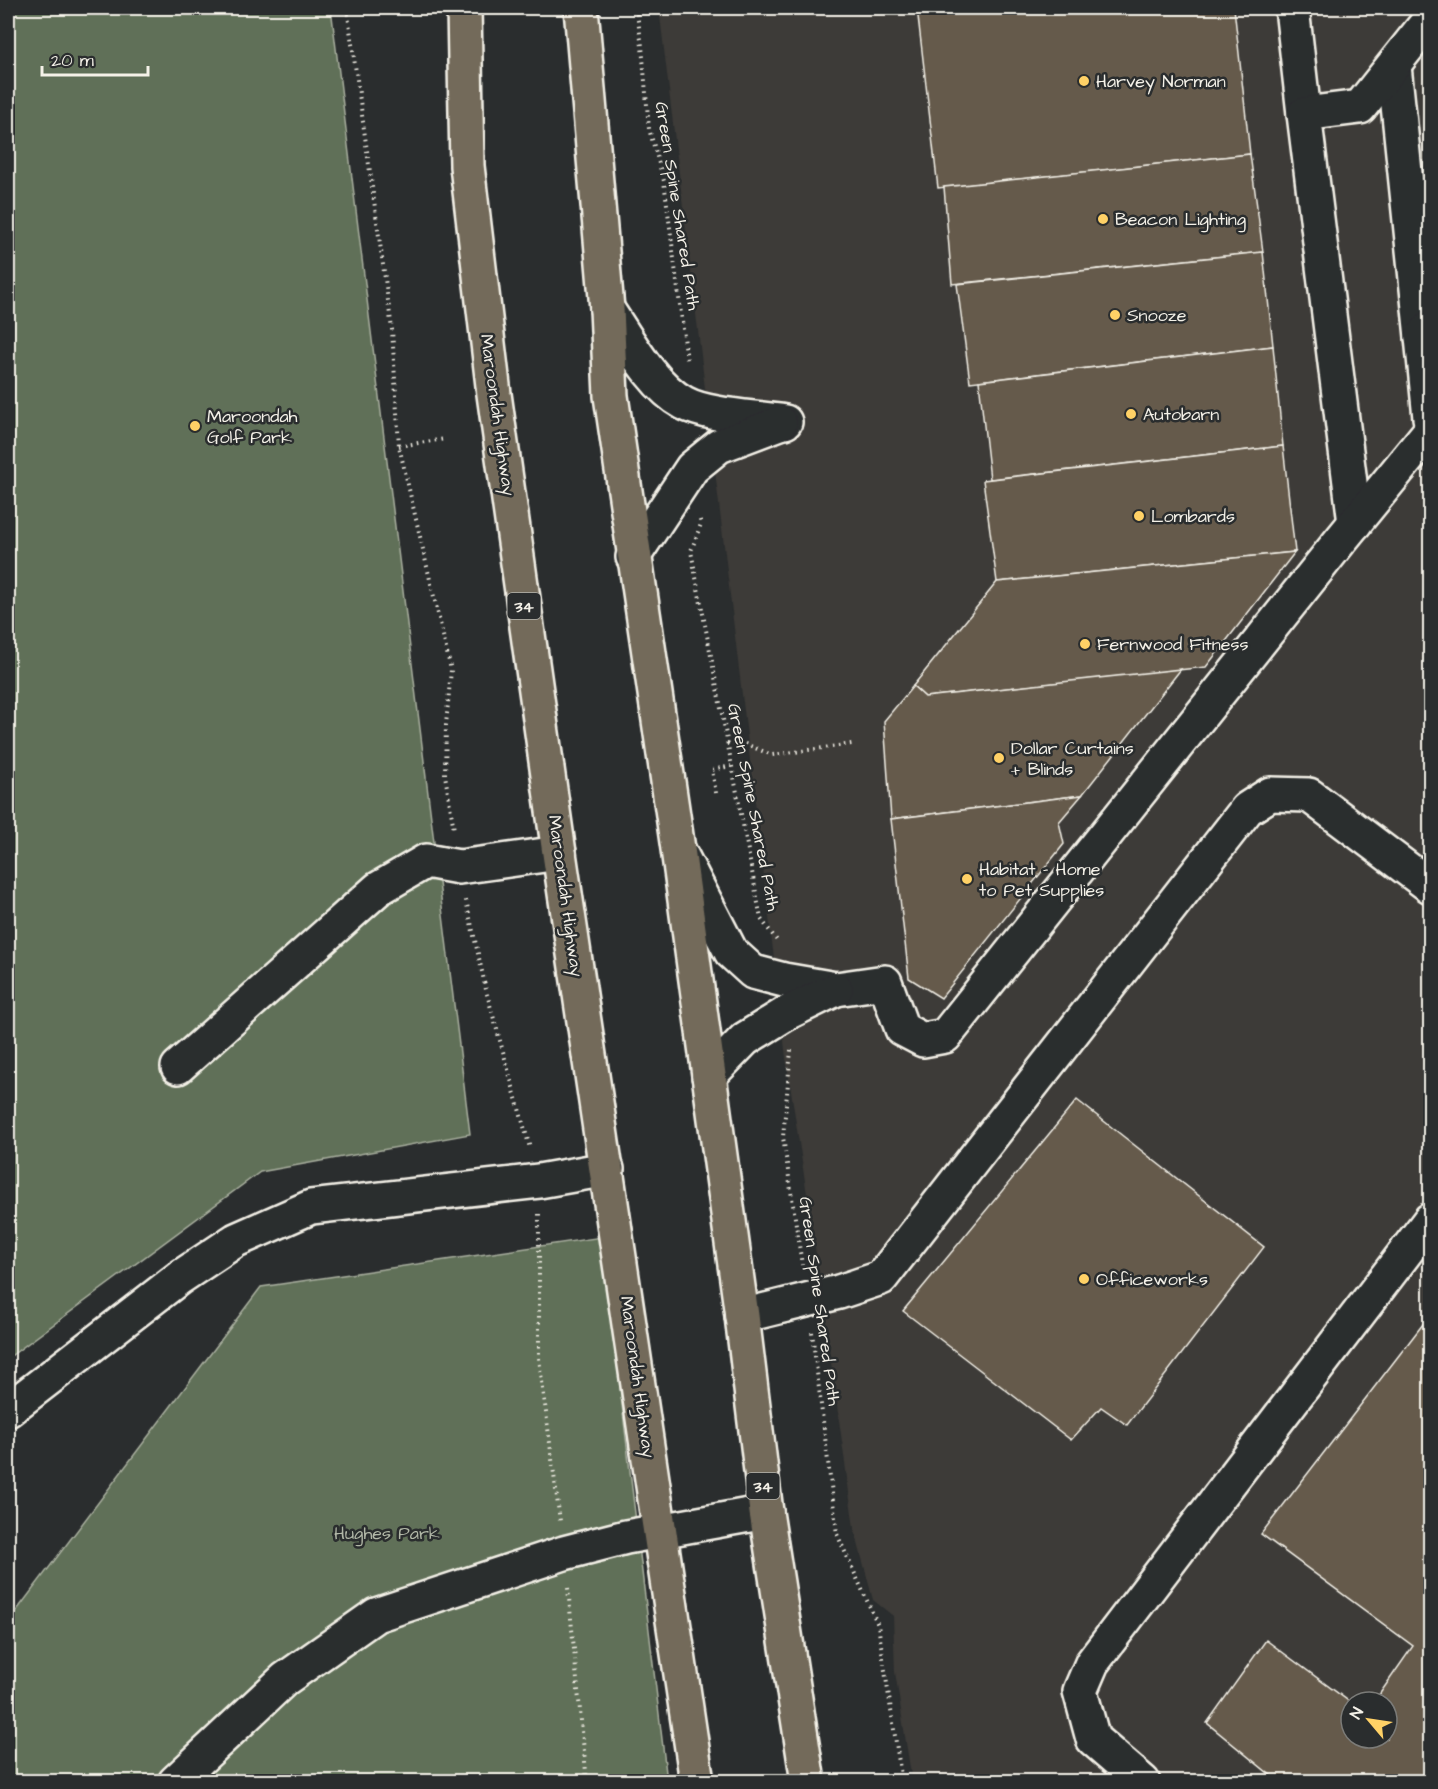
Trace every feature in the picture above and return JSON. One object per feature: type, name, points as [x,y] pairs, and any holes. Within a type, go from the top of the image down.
[{"type":"highway","name":"Maroondah Highway","points":[[464,8],[466,166],[494,394],[697,1782]]},
{"type":"highway","name":"34","points":[[581,8],[607,309],[611,396],[678,849],[742,1316],[766,1512],[808,1782]]},
{"type":"lane","points":[[1292,8],[1354,523]]},
{"type":"lane","points":[[1304,114],[1360,107],[1431,19]]},
{"type":"lane","points":[[1394,66],[1426,332],[1431,418]]},
{"type":"lane","points":[[607,309],[658,381],[685,404],[704,410],[784,422],[719,446],[692,468],[633,557]]},
{"type":"lane","points":[[678,849],[731,952],[753,972],[836,989],[885,982],[902,1029],[923,1040],[945,1035],[1354,523],[1431,431]]},
{"type":"lane","points":[[742,1316],[840,1292],[882,1278],[1247,809],[1270,794],[1309,795],[1431,886]]},
{"type":"lane","points":[[178,1067],[378,889],[426,861],[459,867],[560,853]]},
{"type":"lane","points":[[709,1076],[746,1039],[787,1013],[836,989]]},
{"type":"lane","points":[[8,1410],[198,1266],[236,1240],[311,1206],[539,1181],[607,1169]]},
{"type":"lane","points":[[1143,1782],[1093,1739],[1080,1691],[1092,1663],[1431,1220]]},
{"type":"lane","points":[[175,1782],[285,1679],[376,1615],[564,1553],[626,1537],[766,1512]]},
{"type":"path","points":[[347,8],[392,329],[399,446],[452,670],[446,725],[445,775],[459,867],[487,994],[539,1181],[539,1358],[564,1553],[587,1782]]},
{"type":"path","name":"Green Spine Shared Path","points":[[636,8],[642,46],[649,129],[664,181],[688,357],[685,404]]},
{"type":"path","points":[[399,446],[445,439]]},
{"type":"path","name":"Green Spine Shared Path","points":[[692,468],[701,524],[691,551],[761,919],[781,946],[784,980]]},
{"type":"path","points":[[727,744],[743,743],[772,755],[852,744]]},
{"type":"path","points":[[716,793],[711,770],[731,766]]},
{"type":"path","name":"Green Spine Shared Path","points":[[787,1013],[792,1055],[783,1137],[808,1299],[837,1534],[878,1625],[902,1782]]},
{"type":"shaded area","points":[[659,8],[1430,8],[1430,1781],[912,1781],[895,1672],[893,1616],[873,1600],[854,1528],[786,1058]]},
{"type":"green space","name":"Maroondah Golf Park","points":[[8,8],[331,8],[470,1134],[260,1172],[8,1358]]},
{"type":"green space","name":"Hughes Park","points":[[602,1237],[667,1781],[8,1781],[8,1622],[261,1287]]},
{"type":"building","name":"Harvey Norman","points":[[917,8],[1234,8],[1250,154],[938,188]]},
{"type":"building","name":"Beacon Lighting","points":[[1250,154],[1263,252],[952,284],[944,187]]},
{"type":"building","name":"Snooze","points":[[1263,252],[1273,346],[970,382],[957,284]]},
{"type":"building","name":"Autobarn","points":[[1273,346],[1283,446],[990,479],[979,381]]},
{"type":"building","name":"Lombards","points":[[1283,446],[1295,552],[997,582],[983,480]]},
{"type":"building","name":"Fernwood Fitness","points":[[1295,552],[1206,667],[925,697],[913,686],[997,582]]},
{"type":"building","name":"Dollar Curtains + Blinds","points":[[1181,669],[1082,795],[891,819],[884,721],[913,686],[925,697]]},
{"type":"building","name":"Habitat - Home to Pet Supplies","points":[[1082,795],[1059,822],[1064,844],[941,998],[909,978],[891,819]]},
{"type":"building","name":"Officeworks","points":[[1077,1100],[1264,1247],[1127,1425],[1101,1407],[1071,1440],[903,1311]]},
{"type":"building","points":[[1430,1315],[1430,1782],[1279,1782],[1207,1723],[1266,1640],[1339,1694],[1339,1750],[1399,1750],[1399,1690],[1382,1690],[1413,1646],[1261,1534]]},
{"type":"place","name":"Harvey Norman","points":[[1084,81]]},
{"type":"place","name":"Beacon Lighting","points":[[1103,219]]},
{"type":"place","name":"Snooze","points":[[1115,315]]},
{"type":"place","name":"Autobarn","points":[[1131,414]]},
{"type":"place","name":"Maroondah Golf Park","points":[[195,426]]},
{"type":"place","name":"Lombards","points":[[1139,516]]},
{"type":"place","name":"Fernwood Fitness","points":[[1085,644]]},
{"type":"place","name":"Dollar Curtains + Blinds","points":[[999,758]]},
{"type":"place","name":"Habitat - Home to Pet Supplies","points":[[967,879]]},
{"type":"place","name":"Officeworks","points":[[1084,1279]]}]
